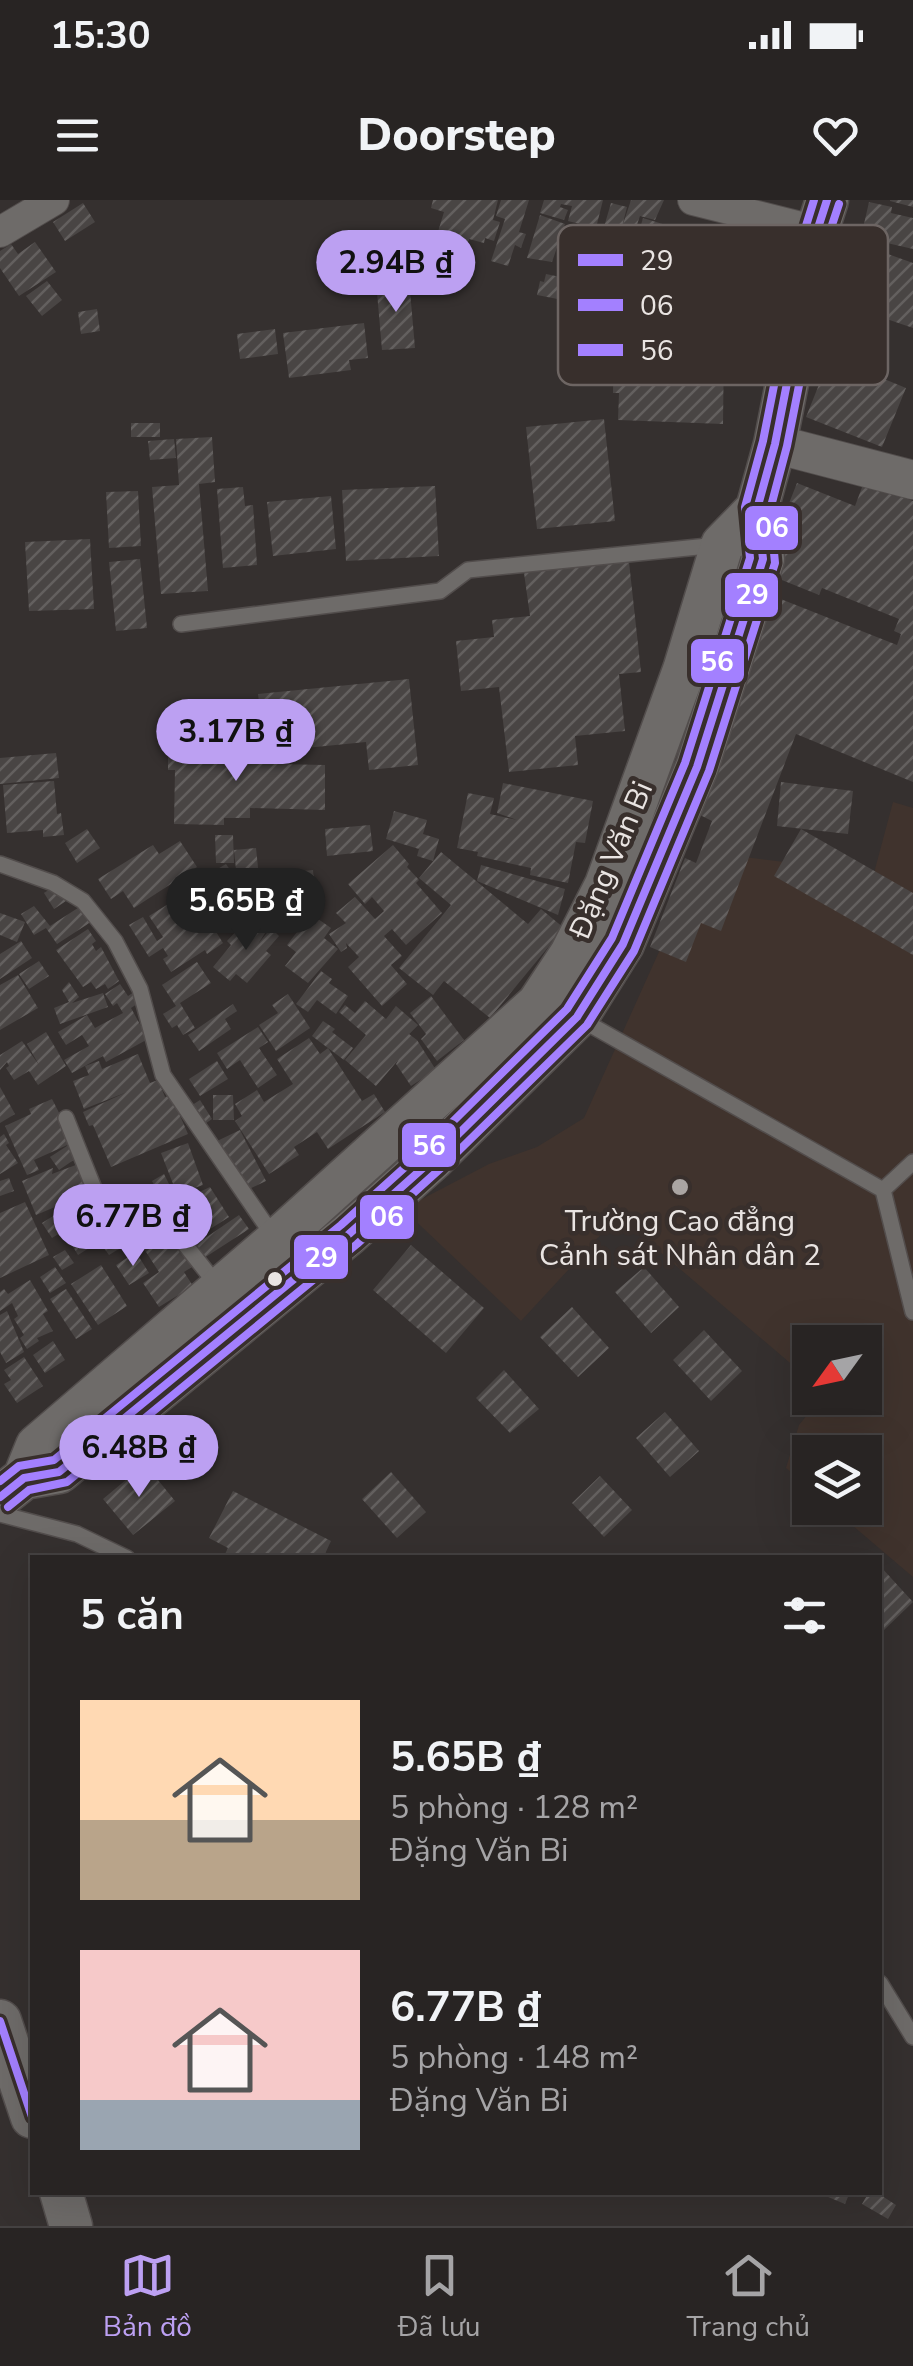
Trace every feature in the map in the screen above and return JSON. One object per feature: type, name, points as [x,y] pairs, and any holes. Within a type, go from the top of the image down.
[{"type":"main road","name":"Đặng Văn Bi","points":[[12,1487],[60,1472],[336,1244],[446,1146],[576,1017],[622,944],[697,767],[763,559],[757,509],[787,385]]},
{"type":"main road","name":"Đặng Văn Bi","points":[[12,1487],[36,1446],[276,1241],[538,1004],[571,954],[606,885],[684,670],[722,545],[757,509]]},
{"type":"main road","points":[[0,2021],[30,2111]]},
{"type":"main road","points":[[61,2195],[71,2226]]},
{"type":"street","points":[[0,232],[54,200]]},
{"type":"street","points":[[693,200],[822,215]]},
{"type":"street","points":[[775,444],[913,480]]},
{"type":"lane","points":[[180,624],[440,591],[468,570],[722,545]]},
{"type":"lane","points":[[0,864],[53,883],[84,901],[115,941],[140,988],[163,1075],[276,1241]]},
{"type":"lane","points":[[576,1017],[883,1190],[913,1312]]},
{"type":"lane","points":[[66,1118],[114,1242],[161,1214],[219,1288]]},
{"type":"lane","points":[[883,1190],[913,1162]]},
{"type":"lane","points":[[0,1514],[77,1534],[120,1555]]},
{"type":"lane","points":[[882,1986],[913,2038]]},
{"type":"shaded area","name":"Trường Cao đẳng Cảnh sát Nhân dân 2","points":[[893,802],[913,808],[913,1577],[852,1525],[882,1525],[882,1435],[796,1435],[807,1415],[882,1415],[882,1325],[792,1325],[792,1365],[618,1216],[521,1321],[403,1209],[489,1164],[537,1147],[584,1118],[704,852],[874,873]]},
{"type":"shaded area","name":"Trường Cao đẳng Cảnh sát Nhân dân 2","points":[[792,1448],[792,1473],[786,1468]]},
{"type":"building","points":[[433,200],[498,200],[493,220],[500,222],[494,241],[469,239],[467,244],[437,235],[444,212],[431,208]]},
{"type":"building","points":[[501,200],[529,200],[519,232],[526,234],[521,248],[515,245],[508,266],[491,261],[505,219],[496,216]]},
{"type":"building","points":[[544,200],[603,200],[597,225],[568,221],[572,206],[561,204],[568,210],[564,220],[540,213]]},
{"type":"building","points":[[631,200],[664,200],[655,220],[640,216],[637,225],[623,225]]},
{"type":"building","points":[[913,200],[913,207],[890,201]]},
{"type":"building","points":[[869,202],[892,207],[891,213],[913,218],[913,249],[888,243],[888,225],[864,225]]},
{"type":"building","points":[[83,203],[95,222],[65,241],[53,222]]},
{"type":"building","points":[[611,203],[627,207],[622,225],[605,225]]},
{"type":"building","points":[[540,215],[565,224],[558,225],[558,244],[552,262],[527,258]]},
{"type":"building","points":[[643,218],[666,225],[641,225]]},
{"type":"building","points":[[729,219],[751,223],[750,225],[728,225]]},
{"type":"building","points":[[35,242],[56,272],[19,296],[0,268],[0,251],[11,244],[18,254]]},
{"type":"building","points":[[423,242],[459,251],[450,289],[413,280]]},
{"type":"building","points":[[888,254],[913,263],[913,328],[888,319]]},
{"type":"building","points":[[546,274],[558,276],[558,299],[537,295],[540,281],[544,282]]},
{"type":"building","points":[[409,279],[415,348],[382,350],[376,281]]},
{"type":"building","points":[[47,281],[62,300],[42,316],[26,296]]},
{"type":"building","points":[[97,309],[100,331],[81,334],[78,312]]},
{"type":"building","points":[[364,323],[368,358],[349,360],[351,370],[289,378],[283,333]]},
{"type":"building","points":[[275,329],[278,354],[240,359],[237,334]]},
{"type":"building","points":[[888,381],[906,388],[882,447],[806,417],[819,385],[888,385]]},
{"type":"building","points":[[613,385],[723,385],[723,424],[618,420],[619,393],[613,393]]},
{"type":"building","points":[[604,419],[615,521],[537,529],[526,427]]},
{"type":"building","points":[[131,423],[160,423],[160,437],[131,437]]},
{"type":"building","points":[[212,437],[215,482],[199,484],[208,591],[161,594],[152,487],[179,485],[176,439]]},
{"type":"building","points":[[174,439],[176,458],[150,460],[148,441]]},
{"type":"building","points":[[864,482],[913,501],[913,782],[796,734],[721,931],[701,923],[686,962],[650,947],[685,858],[696,863],[712,821],[700,815],[728,742],[722,740],[751,669],[740,664],[768,594],[897,645],[901,634],[894,631],[899,619],[822,588],[819,595],[762,572],[797,483],[855,506]]},
{"type":"building","points":[[435,486],[439,556],[346,561],[342,490]]},
{"type":"building","points":[[243,487],[245,506],[253,505],[257,565],[223,568],[217,489]]},
{"type":"building","points":[[138,491],[141,546],[109,548],[106,492]]},
{"type":"building","points":[[331,496],[336,549],[273,556],[267,502]]},
{"type":"building","points":[[90,539],[94,609],[29,611],[25,542]]},
{"type":"building","points":[[140,559],[147,628],[116,631],[109,562]]},
{"type":"building","points":[[629,562],[641,672],[619,674],[625,731],[575,736],[578,765],[509,772],[499,687],[461,691],[456,641],[494,637],[492,620],[530,616],[524,573]]},
{"type":"building","points":[[409,679],[418,765],[369,770],[366,742],[265,752],[258,694]]},
{"type":"building","points":[[168,735],[212,736],[212,754],[225,755],[225,763],[325,765],[325,810],[250,808],[250,818],[224,818],[224,825],[174,824],[175,770],[168,770]]},
{"type":"building","points":[[56,753],[59,778],[0,784],[0,758]]},
{"type":"building","points":[[54,781],[57,814],[61,813],[64,835],[43,837],[43,830],[7,833],[3,785]]},
{"type":"building","points":[[781,782],[853,791],[848,834],[777,826]]},
{"type":"building","points":[[503,783],[593,801],[585,843],[576,842],[568,883],[530,875],[531,868],[457,848],[468,793],[494,798],[490,814],[517,820],[497,813]]},
{"type":"building","points":[[394,811],[427,820],[423,834],[439,839],[433,861],[417,856],[419,849],[386,839]]},
{"type":"building","points":[[370,825],[373,851],[327,856],[325,829]]},
{"type":"building","points":[[87,829],[100,848],[77,863],[65,843]]},
{"type":"building","points":[[801,829],[913,893],[913,955],[774,876]]},
{"type":"building","points":[[215,835],[233,835],[234,863],[216,863]]},
{"type":"building","points":[[180,841],[197,867],[134,908],[123,891],[111,899],[98,879],[153,845],[159,854]]},
{"type":"building","points":[[393,845],[419,880],[416,883],[442,913],[406,945],[392,929],[384,936],[402,956],[391,965],[407,984],[382,1006],[348,967],[359,957],[346,943],[347,948],[341,952],[329,934],[346,923],[336,913],[355,897],[375,919],[384,911],[372,897],[365,904],[348,884]]},
{"type":"building","points":[[256,848],[262,906],[240,909],[234,850]]},
{"type":"building","points":[[441,852],[528,924],[541,909],[564,928],[490,1018],[444,981],[433,995],[399,968],[451,905],[419,878]]},
{"type":"building","points":[[226,864],[237,880],[217,893],[206,876]]},
{"type":"building","points":[[481,865],[565,889],[558,915],[477,881]]},
{"type":"building","points":[[313,870],[315,894],[264,899],[261,876]]},
{"type":"building","points":[[201,880],[215,901],[203,909],[189,887]]},
{"type":"building","points":[[56,885],[66,901],[54,909],[44,893]]},
{"type":"building","points":[[232,891],[239,900],[227,908],[221,898]]},
{"type":"building","points":[[186,893],[204,926],[210,922],[223,943],[171,972],[163,959],[168,956],[163,948],[149,957],[129,925],[143,917],[157,941],[163,937],[149,916]]},
{"type":"building","points":[[305,903],[308,917],[262,925],[259,911]]},
{"type":"building","points":[[84,904],[94,920],[57,944],[46,928],[34,935],[21,914],[34,906],[50,926]]},
{"type":"building","points":[[251,912],[259,918],[246,933],[239,926]]},
{"type":"building","points":[[0,913],[25,922],[17,942],[0,935]]},
{"type":"building","points":[[311,914],[331,928],[324,938],[338,949],[308,983],[285,966],[296,952],[287,945]]},
{"type":"building","points":[[257,922],[267,930],[258,944],[271,928],[279,936],[266,951],[271,955],[247,983],[236,974],[230,981],[213,967],[239,928],[247,935]]},
{"type":"building","points":[[88,929],[96,941],[92,944],[96,951],[101,947],[119,981],[108,989],[105,984],[96,989],[91,982],[83,987],[56,950]]},
{"type":"building","points":[[21,941],[32,958],[0,979],[0,954]]},
{"type":"building","points":[[39,961],[49,976],[29,989],[19,974]]},
{"type":"building","points":[[197,962],[211,983],[180,1003],[195,1028],[183,1035],[177,1025],[172,1028],[163,1014],[176,1006],[162,985]]},
{"type":"building","points":[[321,971],[332,979],[329,983],[348,996],[336,1014],[317,1000],[308,1012],[296,1004]]},
{"type":"building","points":[[18,975],[38,1008],[0,1030],[0,985]]},
{"type":"building","points":[[69,982],[79,997],[72,1003],[103,993],[108,1007],[60,1024],[54,1008],[69,1002],[62,990]]},
{"type":"building","points":[[120,984],[128,996],[137,990],[143,1000],[131,1008],[148,1039],[106,1062],[103,1056],[72,1073],[64,1060],[89,1046],[82,1035],[66,1045],[58,1032],[87,1015],[95,1028],[123,1013],[105,994]]},
{"type":"building","points":[[288,994],[310,1028],[276,1051],[259,1025],[278,1013],[272,1005]]},
{"type":"building","points":[[431,996],[464,1040],[437,1061],[421,1039],[426,1034],[410,1013]]},
{"type":"building","points":[[365,1001],[386,1019],[396,1006],[418,1025],[409,1034],[436,1070],[411,1086],[396,1064],[399,1059],[376,1086],[345,1060],[366,1035],[339,1012],[345,1005],[355,1013]]},
{"type":"building","points":[[233,1004],[237,1011],[225,1019],[231,1029],[199,1051],[188,1035]]},
{"type":"building","points":[[323,1021],[353,1048],[344,1060],[312,1036]]},
{"type":"building","points":[[258,1027],[268,1042],[259,1048],[277,1075],[258,1088],[240,1060],[227,1069],[217,1053]]},
{"type":"building","points":[[46,1032],[66,1066],[38,1085],[29,1071],[14,1080],[6,1068],[7,1062],[0,1070],[0,1055],[22,1041],[39,1065],[27,1044]]},
{"type":"building","points":[[309,1038],[320,1054],[328,1048],[362,1101],[374,1094],[385,1112],[328,1149],[317,1132],[294,1147],[299,1155],[269,1174],[235,1121],[242,1116],[235,1104],[257,1090],[264,1102],[293,1084],[277,1059]]},
{"type":"building","points":[[138,1054],[150,1083],[158,1080],[165,1097],[171,1095],[188,1134],[111,1167],[93,1125],[89,1126],[83,1112],[127,1092],[84,1109],[73,1081],[89,1075],[85,1066],[99,1061],[102,1069]]},
{"type":"building","points":[[217,1061],[228,1079],[200,1096],[189,1079]]},
{"type":"building","points":[[0,1087],[15,1114],[0,1123]]},
{"type":"building","points":[[213,1095],[233,1095],[234,1120],[213,1120]]},
{"type":"building","points":[[52,1099],[74,1142],[34,1160],[39,1170],[27,1175],[5,1126]]},
{"type":"building","points":[[200,1100],[212,1119],[202,1126],[189,1107]]},
{"type":"building","points":[[240,1130],[266,1181],[243,1192],[217,1141]]},
{"type":"building","points":[[4,1134],[18,1163],[0,1174],[0,1137]]},
{"type":"building","points":[[188,1143],[203,1185],[177,1194],[161,1153]]},
{"type":"building","points":[[70,1144],[78,1157],[59,1170],[50,1157]]},
{"type":"building","points":[[81,1163],[93,1191],[36,1215],[22,1181],[53,1168],[52,1174]]},
{"type":"building","points":[[164,1174],[178,1202],[210,1187],[229,1217],[193,1240],[171,1205],[143,1219],[133,1198],[155,1187],[152,1181]]},
{"type":"building","points":[[9,1178],[14,1191],[0,1196],[0,1181]]},
{"type":"building","points":[[77,1201],[87,1216],[52,1238],[42,1223]]},
{"type":"building","points":[[25,1202],[49,1255],[0,1278],[0,1213]]},
{"type":"building","points":[[133,1206],[140,1217],[131,1223],[124,1212]]},
{"type":"building","points":[[169,1213],[201,1261],[184,1272],[193,1286],[159,1307],[143,1283],[159,1272],[135,1235]]},
{"type":"building","points":[[239,1215],[249,1229],[204,1258],[195,1245]]},
{"type":"building","points":[[90,1216],[105,1238],[78,1255],[64,1232]]},
{"type":"building","points":[[114,1235],[122,1247],[109,1255],[101,1244]]},
{"type":"building","points":[[411,1245],[484,1308],[446,1353],[373,1290]]},
{"type":"building","points":[[65,1250],[74,1263],[62,1270],[53,1257]]},
{"type":"building","points":[[136,1252],[149,1273],[129,1285],[116,1265]]},
{"type":"building","points":[[101,1265],[127,1306],[98,1325],[71,1284]]},
{"type":"building","points":[[55,1267],[66,1283],[50,1293],[40,1277]]},
{"type":"building","points":[[644,1267],[679,1307],[651,1333],[615,1292]]},
{"type":"building","points":[[30,1280],[48,1311],[43,1314],[53,1331],[37,1338],[39,1341],[27,1349],[20,1338],[24,1335],[14,1319],[18,1316],[12,1303],[0,1311],[0,1292],[4,1289],[8,1294]]},
{"type":"building","points":[[66,1289],[92,1329],[76,1339],[50,1299]]},
{"type":"building","points":[[572,1307],[609,1348],[578,1377],[540,1337]]},
{"type":"building","points":[[7,1311],[24,1352],[6,1363],[0,1352],[0,1315]]},
{"type":"building","points":[[704,1330],[742,1371],[711,1401],[673,1360]]},
{"type":"building","points":[[53,1341],[65,1360],[45,1373],[33,1355]]},
{"type":"building","points":[[24,1357],[43,1386],[17,1403],[4,1384],[11,1380],[4,1370]]},
{"type":"building","points":[[504,1370],[539,1409],[510,1433],[476,1398]]},
{"type":"building","points":[[665,1412],[699,1451],[670,1477],[636,1438]]},
{"type":"building","points":[[145,1464],[175,1501],[133,1535],[103,1499]]},
{"type":"building","points":[[391,1472],[426,1512],[397,1538],[362,1499]]},
{"type":"building","points":[[600,1476],[632,1510],[604,1537],[572,1503]]},
{"type":"building","points":[[233,1491],[331,1541],[324,1555],[224,1555],[228,1548],[209,1538]]},
{"type":"building","points":[[882,1568],[913,1602],[882,1628]]},
{"type":"building","points":[[823,2195],[849,2195],[845,2204]]},
{"type":"building","points":[[867,2195],[881,2195],[896,2205],[888,2219],[862,2204]]},
{"type":"transit line","name":"56","points":[[806,225],[814,200]]},
{"type":"transit line","name":"29","points":[[819,225],[827,200]]},
{"type":"transit line","name":"06","points":[[832,225],[839,204]]},
{"type":"transit line","name":"56","points":[[0,1481],[19,1466],[54,1460],[341,1225],[424,1150],[567,1009],[612,938],[685,763],[750,558],[745,507],[774,385]]},
{"type":"transit line","name":"29","points":[[0,1497],[24,1478],[59,1472],[349,1234],[433,1159],[577,1017],[623,944],[697,767],[763,559],[757,509],[787,385]]},
{"type":"transit line","name":"06","points":[[8,1507],[29,1490],[67,1482],[357,1244],[587,1025],[634,951],[709,771],[775,563],[770,510],[799,385]]},
{"type":"transit line","name":"29","points":[[0,2021],[30,2111]]},
{"type":"place","name":"Trường Cao đẳng Cảnh sát Nhân dân 2","points":[[680,1187]]}]
